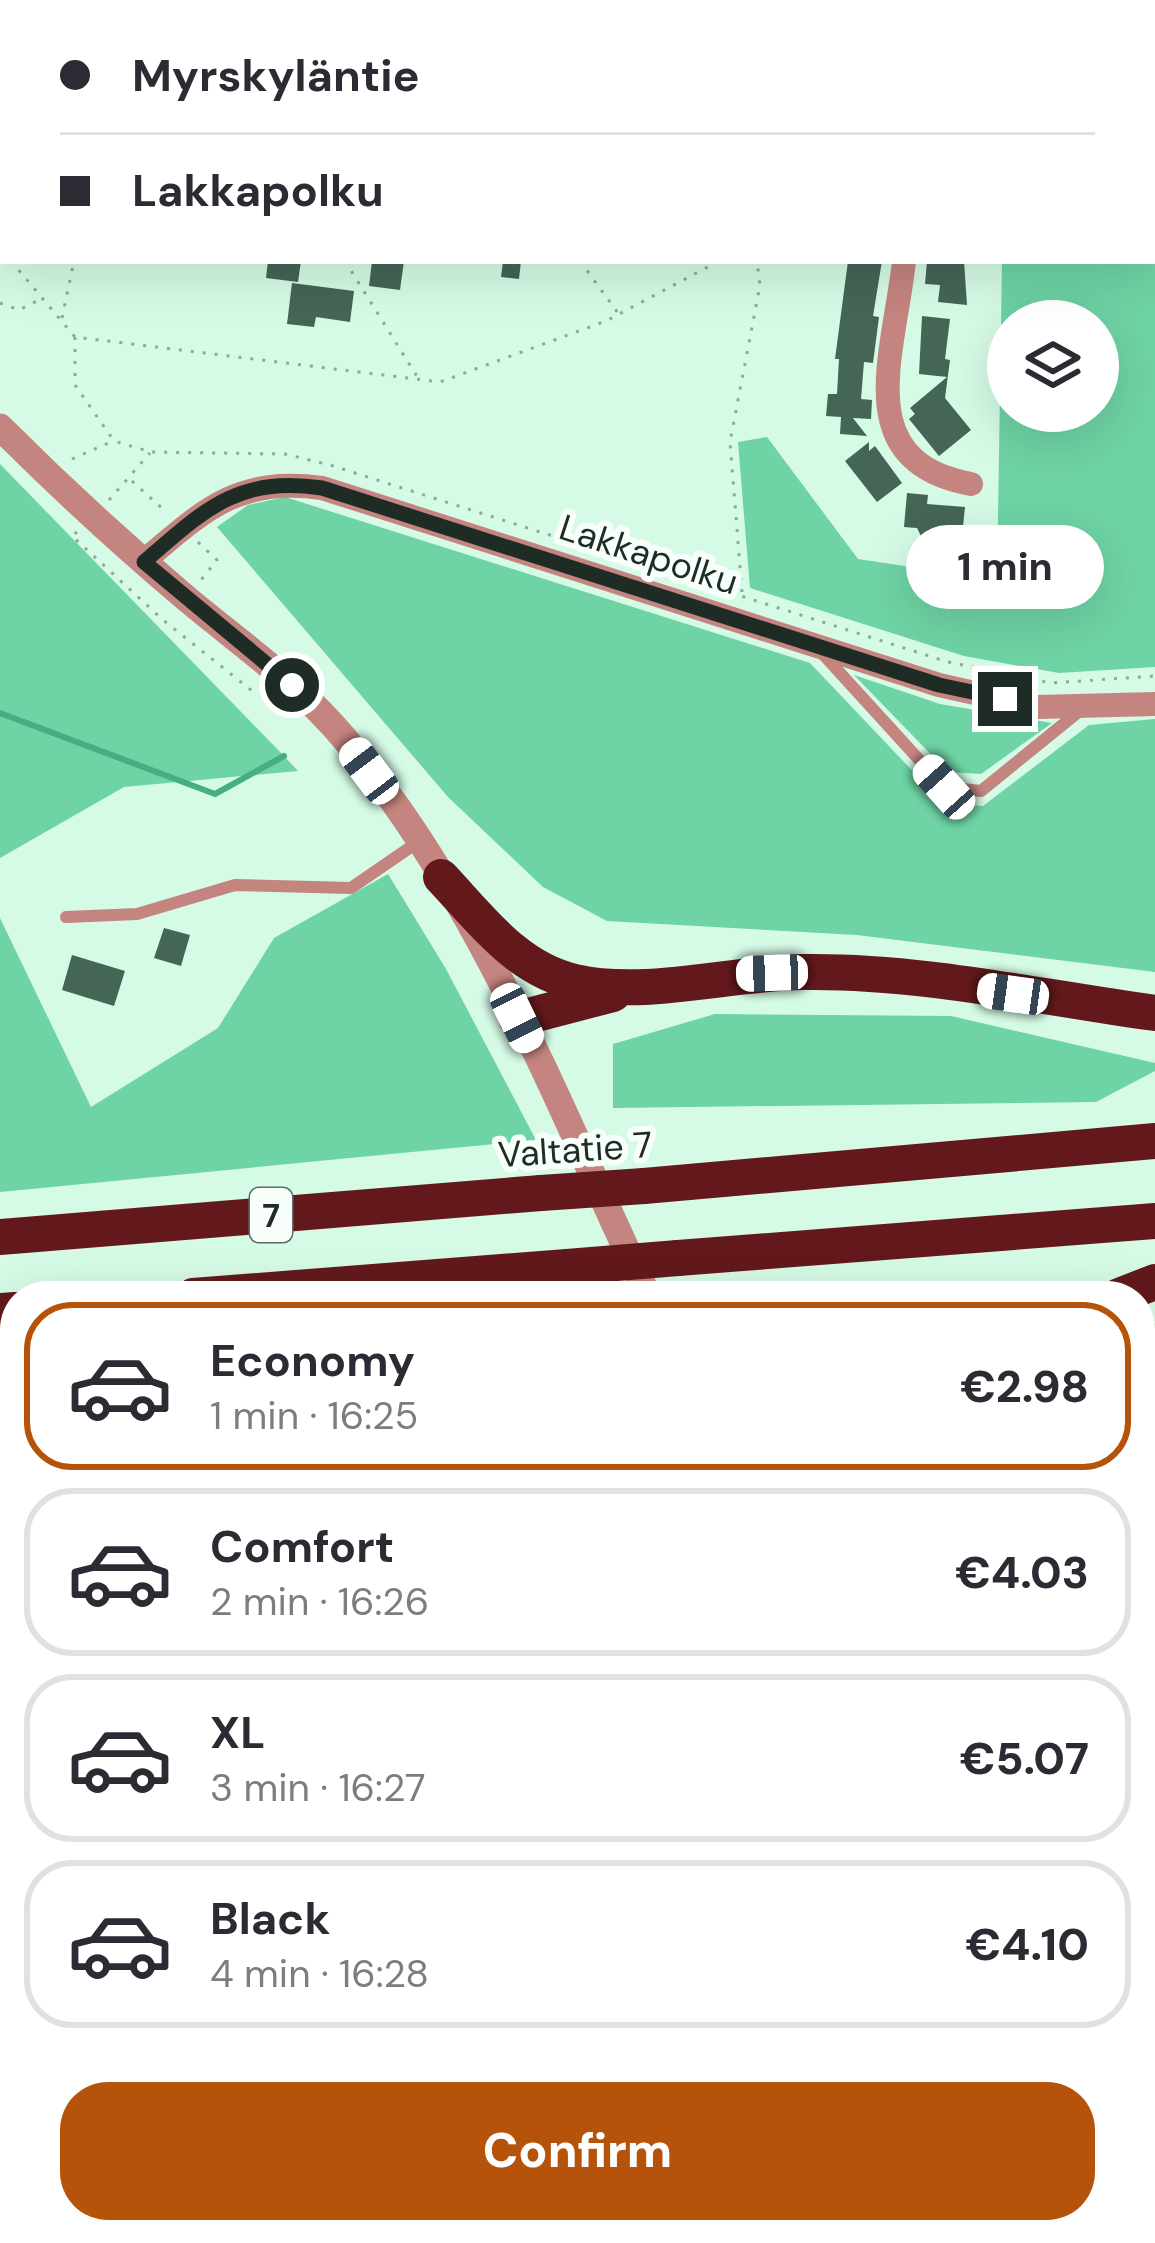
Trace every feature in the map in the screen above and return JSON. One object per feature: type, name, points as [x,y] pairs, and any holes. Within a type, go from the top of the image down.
[{"type":"highway","points":[[441,877],[532,966],[576,983],[652,984],[738,974],[878,976],[1155,1013]]},
{"type":"highway","points":[[517,1018],[652,984]]},
{"type":"highway","name":"Valtatie 7","points":[[0,1237],[1155,1141]]},
{"type":"highway","name":"7","points":[[386,1281],[1155,1221]]},
{"type":"street","points":[[904,264],[889,402],[891,432],[917,467],[971,484]]},
{"type":"street","points":[[0,427],[144,562],[344,737],[441,877],[517,1018],[641,1281]]},
{"type":"street","name":"Lakkapolku","points":[[144,562],[235,492],[278,482],[322,488],[939,685],[1037,706],[1083,709],[1155,704]]},
{"type":"lane","points":[[815,646],[944,787],[981,791],[1083,709]]},
{"type":"lane","points":[[66,916],[136,914],[236,885],[351,888],[418,842]]},
{"type":"path","points":[[14,264],[75,337],[75,385],[114,441],[151,452],[285,454],[330,465],[968,667],[1051,683],[1155,676]]},
{"type":"path","points":[[62,321],[73,264]]},
{"type":"path","points":[[347,264],[419,380]]},
{"type":"path","points":[[582,264],[619,314]]},
{"type":"path","points":[[75,337],[440,382],[619,314],[713,264]]},
{"type":"path","points":[[742,595],[730,442],[760,285],[757,264]]},
{"type":"path","points":[[0,303],[20,310],[42,298]]},
{"type":"path","points":[[45,472],[114,441]]},
{"type":"path","points":[[151,452],[131,481],[72,536],[163,620],[256,694]]},
{"type":"path","points":[[131,481],[184,527]]},
{"type":"green space","points":[[1002,264],[1155,264],[1155,667],[1059,673],[964,656],[750,588],[738,442],[767,437],[858,559],[997,580],[999,432],[1119,432],[1119,300],[1001,300]]},
{"type":"green space","points":[[0,464],[298,771],[124,787],[0,858]]},
{"type":"green space","points":[[285,497],[810,663],[943,803],[983,806],[1089,725],[1155,719],[1155,972],[857,935],[607,921],[543,887],[448,797],[217,527],[248,505]]},
{"type":"green space","points":[[854,675],[940,704],[1052,723],[981,774],[948,772]]},
{"type":"green space","points":[[388,874],[446,969],[536,1140],[0,1192],[0,918],[91,1107],[218,1028],[274,938]]},
{"type":"green space","points":[[715,1014],[951,1016],[1155,1063],[1155,1071],[1096,1102],[613,1108],[613,1044]]},
{"type":"building","points":[[268,264],[301,264],[298,282],[266,278]]},
{"type":"building","points":[[372,264],[404,264],[400,290],[369,286]]},
{"type":"building","points":[[503,264],[521,264],[519,279],[501,277]]},
{"type":"building","points":[[848,264],[882,264],[873,316],[879,317],[873,363],[864,362],[861,399],[872,400],[871,419],[853,418],[867,436],[840,434],[841,417],[826,416],[828,394],[837,394],[839,359],[835,359]]},
{"type":"building","points":[[927,264],[964,264],[967,305],[938,302],[940,285],[925,284]]},
{"type":"building","points":[[292,283],[354,291],[350,322],[316,317],[314,327],[287,324]]},
{"type":"building","points":[[922,316],[950,319],[945,359],[950,360],[945,398],[971,430],[939,456],[909,419],[915,414],[910,408],[947,377],[919,374]]},
{"type":"building","points":[[869,442],[869,451],[875,446],[902,483],[877,502],[845,461]]},
{"type":"building","points":[[907,493],[928,495],[927,504],[965,507],[961,546],[924,542],[917,528],[904,527]]},
{"type":"building","points":[[164,928],[190,935],[181,966],[154,958]]},
{"type":"building","points":[[72,955],[125,971],[114,1006],[62,990]]},
{"type":"waterway","points":[[0,713],[215,794],[284,756]]},
{"type":"route","points":[[292,685],[144,562],[235,492],[278,482],[322,488],[939,685],[1005,699]]}]
